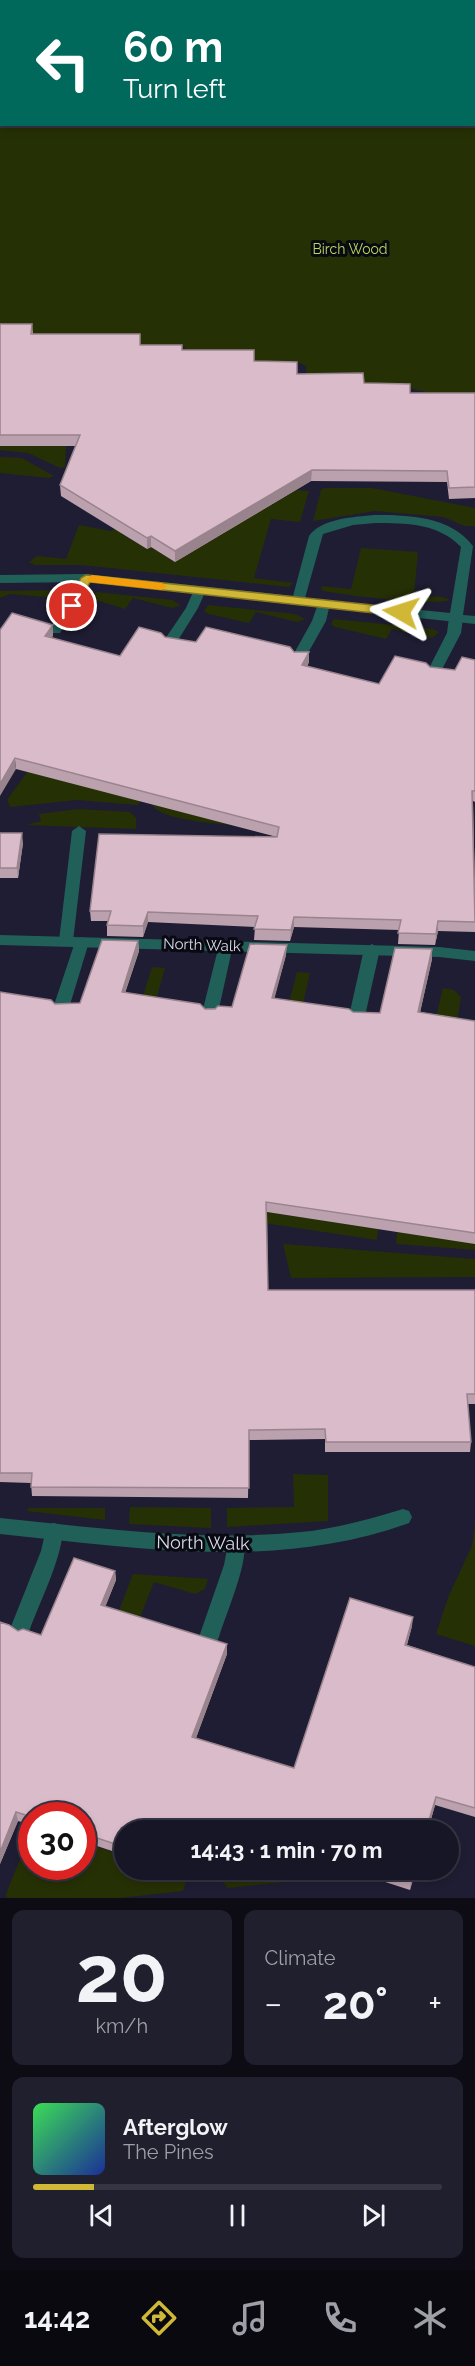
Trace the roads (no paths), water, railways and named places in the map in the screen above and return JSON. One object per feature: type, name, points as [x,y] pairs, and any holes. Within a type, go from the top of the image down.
[{"type":"street","points":[[298,601],[315,536],[319,531],[358,520],[404,521],[447,528],[460,536],[467,546],[454,633],[434,672]]},
{"type":"street","points":[[0,579],[86,578],[475,620]]},
{"type":"street","points":[[55,630],[72,606],[86,578]]},
{"type":"street","points":[[170,642],[192,608],[200,590]]},
{"type":"street","points":[[299,657],[319,621],[324,604]]},
{"type":"street","points":[[61,1008],[74,941],[79,831]]},
{"type":"street","name":"North Walk","points":[[0,940],[226,945],[475,956]]},
{"type":"street","points":[[210,1013],[226,945]]},
{"type":"street","points":[[357,1017],[372,950]]},
{"type":"street","name":"North Walk","points":[[0,1526],[166,1544],[236,1545],[339,1536],[403,1517]]},
{"type":"street","points":[[20,1629],[50,1551],[54,1531]]},
{"type":"street","points":[[209,1637],[233,1564],[236,1545]]},
{"type":"park label","name":"Birch Wood","points":[[350,249]]}]
